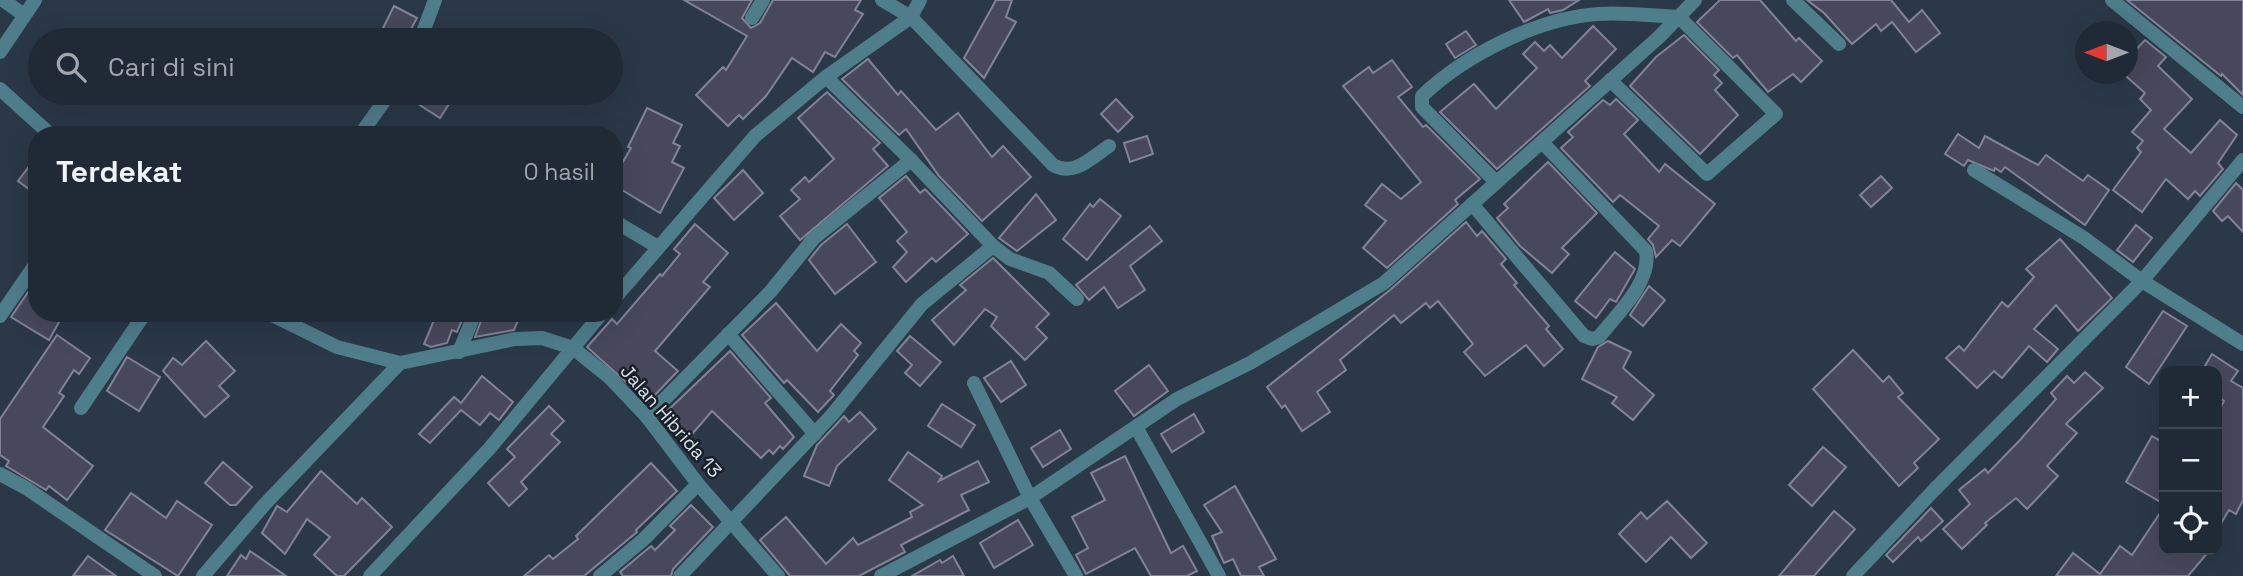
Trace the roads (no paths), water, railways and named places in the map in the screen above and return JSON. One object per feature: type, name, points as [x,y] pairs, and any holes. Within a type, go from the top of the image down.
[{"type":"street","points":[[3,0],[24,15]]},
{"type":"street","points":[[0,52],[35,0]]},
{"type":"street","points":[[424,28],[435,0]]},
{"type":"street","points":[[752,18],[763,0]]},
{"type":"street","points":[[882,0],[911,17],[1053,165],[1063,171],[1074,170],[1109,146]]},
{"type":"street","points":[[623,288],[755,136],[826,77],[911,17],[919,0]]},
{"type":"street","points":[[880,576],[901,571],[1030,498],[1177,399],[1250,363],[1384,283],[1695,0]]},
{"type":"street","points":[[1793,0],[1839,44]]},
{"type":"street","points":[[2112,0],[2243,107]]},
{"type":"street","points":[[1496,182],[1422,107],[1422,96],[1441,78],[1529,29],[1598,14],[1679,17],[1776,114],[1707,174],[1610,80]]},
{"type":"street","points":[[826,77],[911,160],[993,246],[1010,259],[1049,273],[1077,299]]},
{"type":"street","points":[[0,89],[41,126]]},
{"type":"street","points":[[368,126],[383,105]]},
{"type":"street","points":[[1472,204],[1584,336],[1592,339],[1599,337],[1643,277],[1648,260],[1646,251],[1542,142]]},
{"type":"street","points":[[647,417],[771,291],[814,238],[911,160]]},
{"type":"street","points":[[1853,576],[1935,489],[2142,281],[2243,160]]},
{"type":"street","points":[[1974,170],[2084,237],[2142,281],[2243,344]]},
{"type":"street","points":[[623,226],[658,247]]},
{"type":"street","points":[[680,576],[815,434],[922,304],[993,246]]},
{"type":"street","points":[[0,316],[28,275]]},
{"type":"street","points":[[81,408],[139,322]]},
{"type":"street","name":"Jalan Hibrida 13","points":[[286,322],[337,347],[400,363],[515,339],[542,338],[573,348],[609,377],[647,417],[698,484],[778,576]]},
{"type":"street","points":[[459,352],[471,322]]},
{"type":"street","points":[[370,576],[489,449],[595,322]]},
{"type":"street","points":[[728,334],[815,434]]},
{"type":"street","points":[[203,576],[265,503],[400,363]]},
{"type":"street","points":[[974,383],[1030,498],[1076,576]]},
{"type":"street","points":[[1136,427],[1219,576]]},
{"type":"street","points":[[0,474],[26,488],[155,576]]},
{"type":"street","points":[[600,576],[644,539],[698,484]]}]
